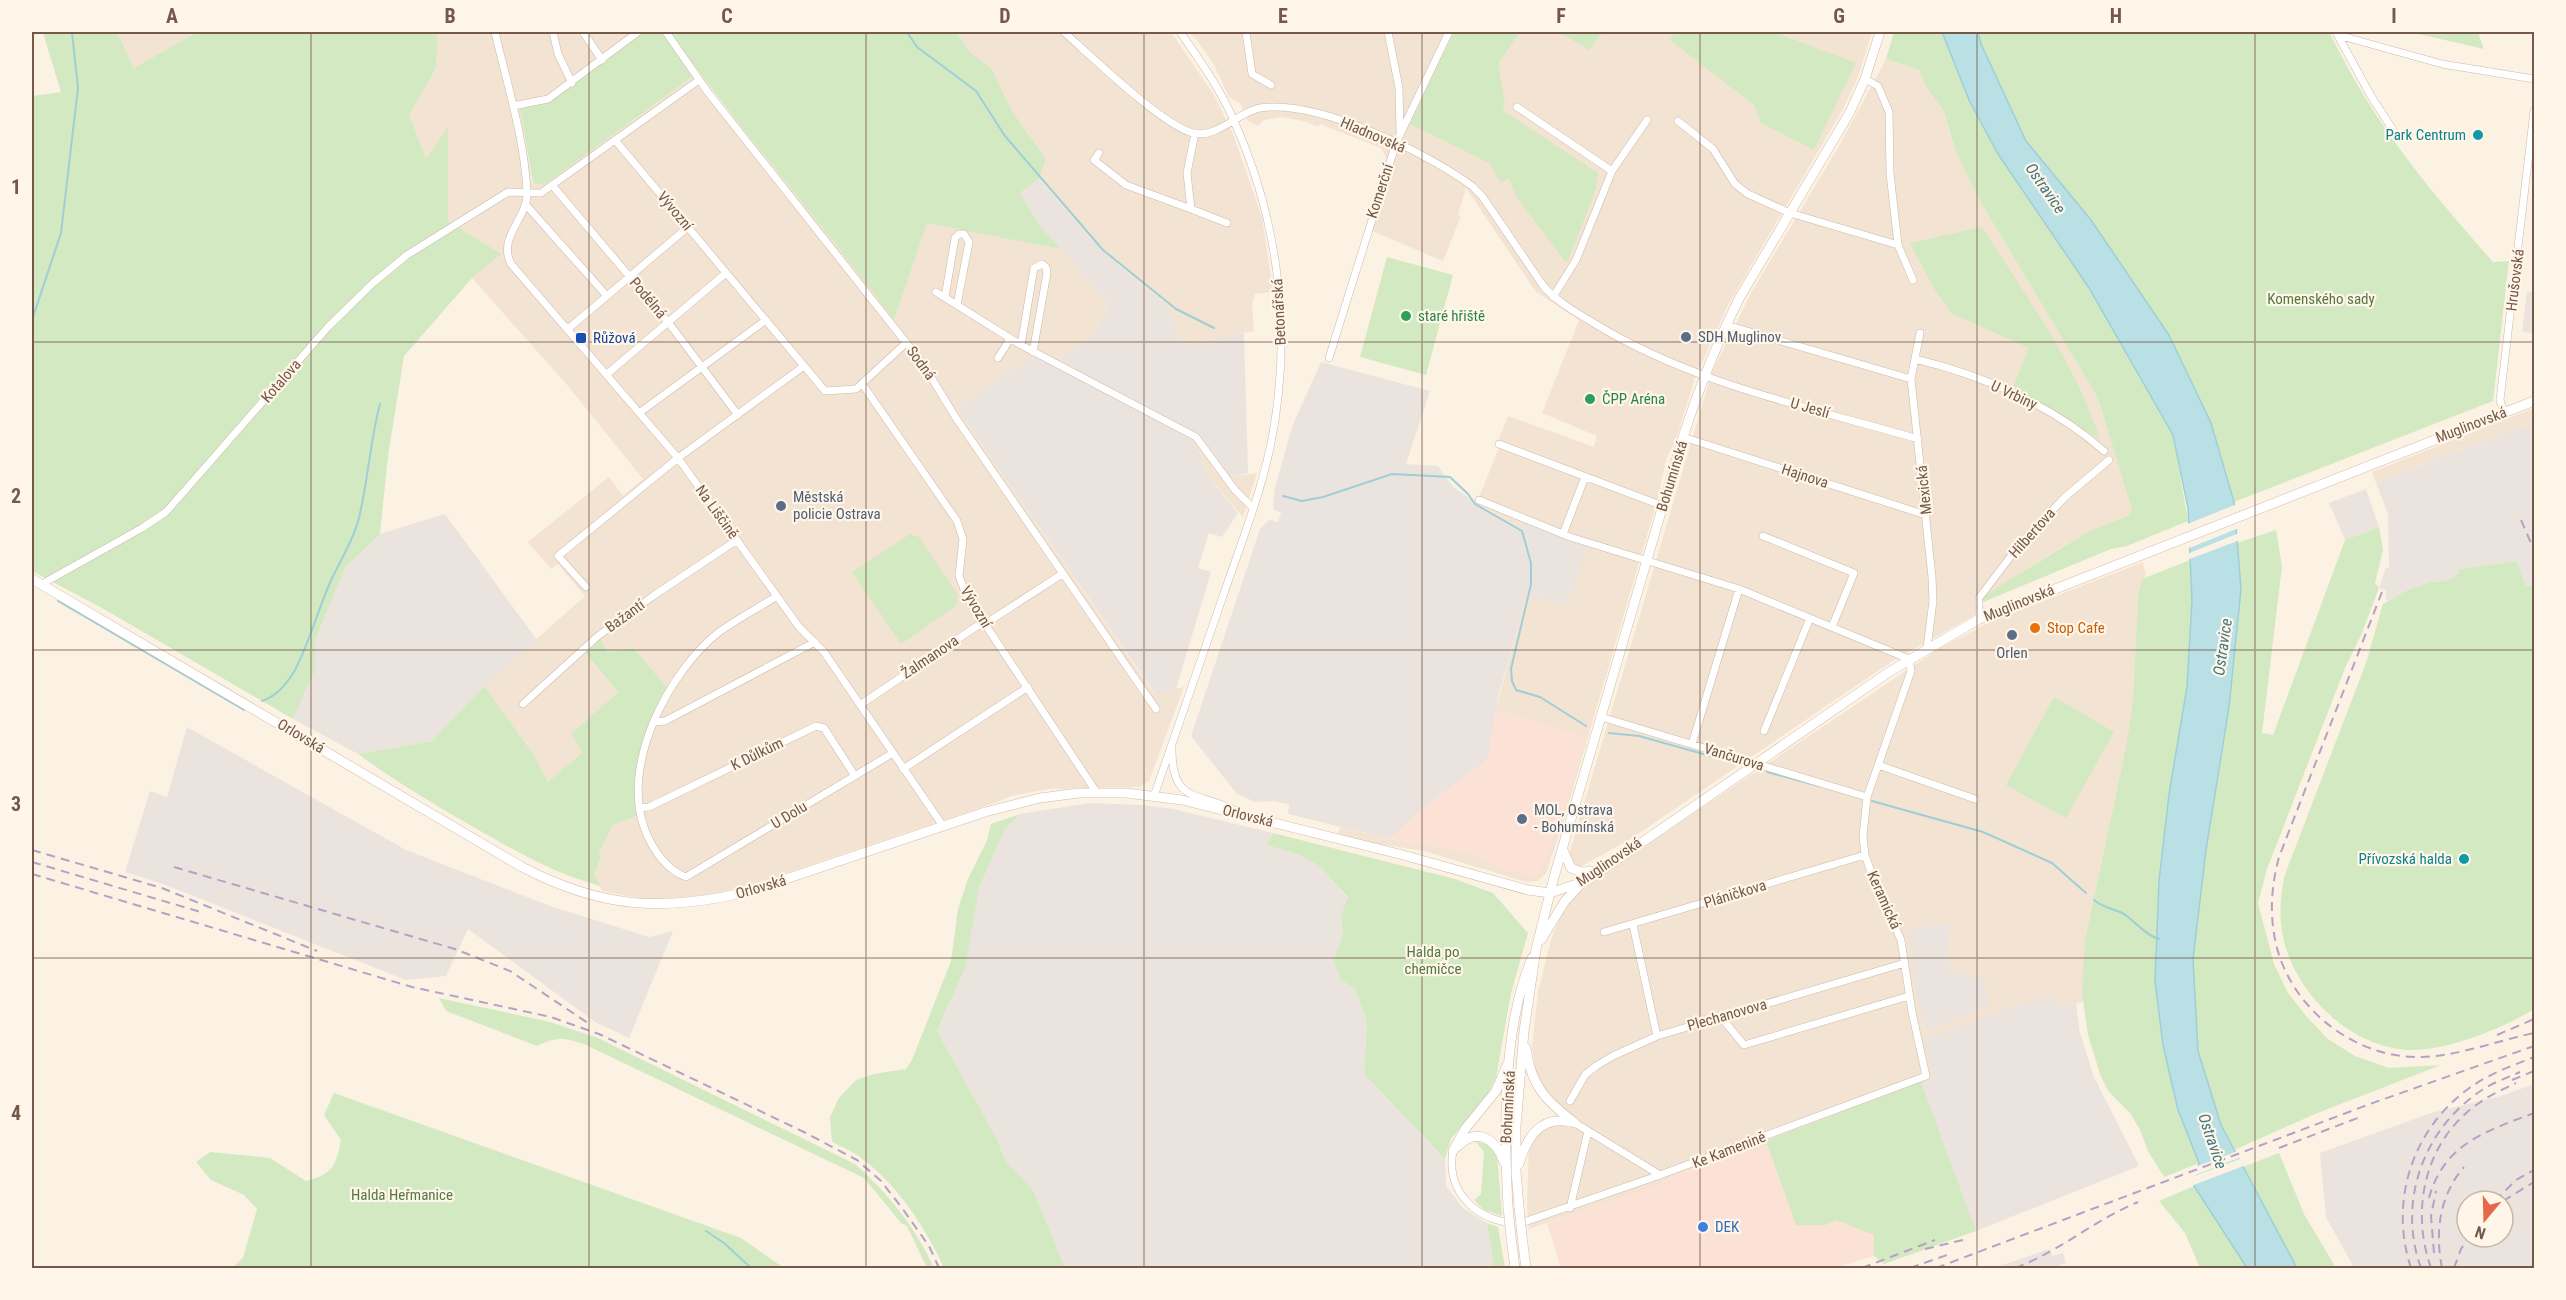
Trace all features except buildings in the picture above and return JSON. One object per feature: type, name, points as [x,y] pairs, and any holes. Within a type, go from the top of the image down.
[{"type":"main road","name":"Bohumínská","points":[[1526,1269],[1516,1172],[1517,1103],[1524,1031],[1536,949],[1550,893],[1683,436],[1703,376],[1726,325],[1834,141],[1865,79],[1880,32]]},
{"type":"main road","name":"Muglinovská","points":[[1550,893],[1582,884],[1909,659],[1979,620],[2535,401]]},
{"type":"main road","name":"Orlovská","points":[[32,579],[492,850],[551,881],[584,892],[643,905],[707,901],[789,879],[985,812],[1040,798],[1097,793],[1154,796],[1246,816],[1424,860],[1501,883],[1550,893]]},
{"type":"main road","points":[[1563,849],[1566,863],[1571,868],[1582,872],[1598,871]]},
{"type":"main road","points":[[1536,949],[1565,901],[1582,884]]},
{"type":"main road","name":"Bohumínská","points":[[1515,1269],[1508,1207],[1507,1102],[1511,1054],[1523,979],[1536,949]]},
{"type":"main road","points":[[1524,1031],[1528,1060],[1541,1095],[1575,1123]]},
{"type":"main road","points":[[1453,1151],[1465,1129],[1496,1090],[1511,1054]]},
{"type":"main road","points":[[1516,1172],[1526,1142],[1537,1129],[1561,1120],[1575,1123]]},
{"type":"main road","points":[[1453,1151],[1466,1139],[1476,1137],[1491,1140],[1501,1154],[1507,1179]]},
{"type":"street","name":"Na Liščině","points":[[495,32],[513,106],[528,192],[526,205],[508,239],[508,258],[513,267],[678,458],[799,627],[824,652],[943,826]]},
{"type":"street","points":[[553,32],[558,54],[572,82]]},
{"type":"street","points":[[583,32],[602,60]]},
{"type":"street","points":[[513,106],[548,99],[638,32]]},
{"type":"street","name":"Sodná","points":[[666,32],[699,80],[923,364],[956,418],[1156,709]]},
{"type":"street","points":[[1064,32],[1170,122],[1195,133],[1187,173],[1191,208]]},
{"type":"street","points":[[1180,32],[1234,119]]},
{"type":"street","points":[[1245,32],[1252,74],[1271,85]]},
{"type":"street","points":[[1388,32],[1399,88],[1400,134]]},
{"type":"street","name":"Komerční","points":[[1329,358],[1396,143],[1449,32]]},
{"type":"street","points":[[2337,33],[2442,64],[2535,79]]},
{"type":"street","points":[[2337,33],[2371,96],[2393,130]]},
{"type":"street","points":[[1865,79],[1878,86],[1889,112],[1890,172],[1898,245],[1913,280]]},
{"type":"street","points":[[528,192],[541,193],[699,80]]},
{"type":"street","points":[[1517,107],[1612,171]]},
{"type":"street","name":"Hladnovská","points":[[1195,133],[1221,128],[1249,111],[1261,108],[1308,110],[1396,143],[1472,186],[1553,297],[1618,337],[1703,376]]},
{"type":"street","name":"Hrušovská","points":[[2504,412],[2500,400],[2535,111]]},
{"type":"street","name":"Betonářská","points":[[1154,796],[1253,508],[1271,439],[1278,400],[1282,333],[1280,287],[1271,233],[1259,186],[1234,119]]},
{"type":"street","points":[[1553,297],[1576,260],[1612,171],[1647,120]]},
{"type":"street","points":[[1677,121],[1713,149],[1741,189],[1791,213],[1898,245]]},
{"type":"street","name":"Vývozní","points":[[615,140],[825,391],[856,389],[863,385],[957,521],[963,539],[959,576],[967,597],[1097,793]]},
{"type":"street","points":[[1099,153],[1094,160],[1126,185],[1227,223]]},
{"type":"street","name":"Podélná","points":[[552,185],[668,322],[738,415]]},
{"type":"street","name":"Kotalova","points":[[42,584],[166,512],[328,327],[373,283],[407,255],[508,192],[528,192]]},
{"type":"street","points":[[526,205],[607,296]]},
{"type":"street","points":[[568,329],[688,227]]},
{"type":"street","points":[[945,297],[955,238],[959,234],[964,234],[969,242],[957,305]]},
{"type":"street","points":[[1021,345],[1034,268],[1042,264],[1047,269],[1047,273],[1033,352]]},
{"type":"street","points":[[607,374],[726,273]]},
{"type":"street","points":[[936,292],[1033,352],[1196,437],[1234,489],[1253,508]]},
{"type":"street","points":[[639,413],[766,320]]},
{"type":"street","points":[[1726,325],[1911,379]]},
{"type":"street","name":"Mexická","points":[[1920,333],[1911,379],[1933,602],[1927,648]]},
{"type":"street","points":[[998,358],[1010,339]]},
{"type":"street","points":[[863,385],[906,343]]},
{"type":"street","name":"U Vrbiny","points":[[1915,359],[1955,368],[2032,404],[2087,436],[2104,451]]},
{"type":"street","points":[[586,588],[558,556],[678,458],[804,366]]},
{"type":"street","name":"U Jeslí","points":[[1703,376],[1918,440]]},
{"type":"street","name":"Hajnova","points":[[1683,436],[1926,515]]},
{"type":"street","points":[[1499,444],[1663,506]]},
{"type":"street","name":"Hilbertova","points":[[1979,620],[1979,598],[2017,548],[2065,497],[2109,460]]},
{"type":"street","points":[[1563,534],[1585,477]]},
{"type":"street","points":[[1479,500],[1563,534],[1739,589],[1909,659]]},
{"type":"street","points":[[1763,536],[1854,573],[1832,627]]},
{"type":"street","name":"Bažantí","points":[[523,704],[598,636],[652,596],[737,540]]},
{"type":"street","name":"Žalmanova","points":[[860,705],[976,626],[985,624],[1062,573]]},
{"type":"street","points":[[1692,744],[1739,589]]},
{"type":"street","points":[[639,808],[639,767],[670,689],[694,657],[719,633],[777,596]]},
{"type":"street","points":[[1764,731],[1810,618]]},
{"type":"street","points":[[655,722],[665,721],[814,642]]},
{"type":"street","name":"Keramická","points":[[1909,659],[1911,671],[1867,797],[1863,836],[1865,855],[1876,886],[1899,931],[1909,996],[1926,1076]]},
{"type":"street","points":[[903,769],[1028,687]]},
{"type":"street","name":"Vančurova","points":[[1601,717],[1867,797]]},
{"type":"street","name":"K Důlkům","points":[[639,808],[649,807],[816,726],[824,729],[855,776]]},
{"type":"street","points":[[1172,745],[1172,771],[1185,791],[1230,807],[1246,816]]},
{"type":"street","name":"U Dolu","points":[[639,808],[649,840],[662,859],[676,872],[686,877],[892,753]]},
{"type":"street","points":[[1878,765],[1975,799]]},
{"type":"street","name":"Pláničkova","points":[[1604,932],[1865,855]]},
{"type":"street","points":[[1633,925],[1657,1036]]},
{"type":"street","name":"Plechanovova","points":[[1570,1101],[1581,1080],[1596,1066],[1657,1036],[1905,963]]},
{"type":"street","points":[[1721,1017],[1744,1045],[1909,996]]},
{"type":"street","name":"Ke Kamenině","points":[[1453,1151],[1450,1167],[1454,1181],[1476,1210],[1505,1224],[1531,1221],[1926,1076]]},
{"type":"street","points":[[1575,1123],[1660,1175]]},
{"type":"street","points":[[1570,1208],[1588,1131]]},
{"type":"shaded area","points":[[117,32],[197,32],[134,68]]},
{"type":"shaded area","points":[[438,32],[640,32],[557,96],[520,109],[532,183],[544,185],[692,77],[663,32],[670,32],[724,107],[894,319],[927,222],[1061,249],[1109,304],[1093,336],[1057,360],[1197,433],[1231,477],[1257,473],[1243,517],[1208,476],[1198,448],[1184,434],[1034,356],[956,408],[1154,693],[1184,687],[1149,781],[1140,787],[1048,789],[1011,796],[759,882],[714,894],[670,900],[649,900],[602,891],[594,875],[601,859],[599,854],[612,826],[637,815],[635,789],[637,764],[647,733],[668,689],[634,648],[608,652],[599,639],[584,653],[618,692],[571,734],[584,752],[548,782],[534,755],[484,686],[585,596],[558,564],[551,569],[528,542],[609,477],[623,496],[643,479],[568,386],[472,278],[500,254],[448,221],[448,129],[426,160],[408,115],[436,68]]},
{"type":"shaded area","points":[[956,32],[1171,32],[1214,95],[1233,134],[1262,217],[1273,292],[1255,294],[1252,305],[1254,331],[1183,345],[1168,306],[1133,278],[1089,237],[1039,179],[1046,159],[1012,111],[992,69],[971,53]]},
{"type":"shaded area","points":[[1188,32],[1872,32],[1858,77],[1843,109],[1728,305],[1695,378],[1675,442],[1666,459],[1658,498],[1561,829],[1546,873],[1538,881],[1526,882],[1424,851],[1373,843],[1338,834],[1340,827],[1389,839],[1465,851],[1512,872],[1553,838],[1558,828],[1586,737],[1496,709],[1527,592],[1522,520],[1519,529],[1477,502],[1499,448],[1499,439],[1508,416],[1594,447],[1597,436],[1542,413],[1579,320],[1536,292],[1466,188],[1458,215],[1461,216],[1443,261],[1365,228],[1386,158],[1381,148],[1320,124],[1318,127],[1307,122],[1282,117],[1264,120],[1258,126],[1248,121],[1240,103],[1229,97],[1213,63],[1196,39]]},
{"type":"shaded area","points":[[1886,59],[1919,70],[1925,85],[1944,112],[1957,155],[1980,201],[2098,398],[2132,510],[2130,515],[2089,531],[2038,562],[1981,603],[1985,609],[1891,662],[1629,840],[1580,867],[1571,863],[1569,854],[1712,372],[1751,293],[1839,146]]},
{"type":"shaded area","points":[[1039,179],[1089,237],[1133,278],[1168,306],[1183,345],[1244,333],[1248,473],[1231,477],[1197,433],[1057,360],[1093,336],[1109,304],[1041,227],[1020,193]]},
{"type":"shaded area","points":[[2527,291],[2534,293],[2534,334],[2522,331]]},
{"type":"shaded area","points":[[1034,356],[1184,434],[1198,448],[1208,476],[1238,513],[1222,537],[1209,533],[1198,568],[1211,572],[1176,689],[1155,693],[956,408]]},
{"type":"shaded area","points":[[1321,362],[1430,391],[1406,464],[1438,466],[1454,488],[1518,529],[1523,520],[1589,543],[1567,605],[1527,593],[1498,698],[1488,759],[1422,809],[1390,839],[1288,814],[1289,804],[1272,801],[1255,802],[1237,794],[1191,736],[1260,529],[1269,520],[1278,522],[1281,513],[1273,509],[1275,488],[1292,427]]},
{"type":"shaded area","points":[[2534,408],[2534,422],[2376,483],[2372,472]]},
{"type":"shaded area","points":[[2534,422],[2534,585],[2526,586],[2515,561],[2459,569],[2455,577],[2431,582],[2386,601],[2386,590],[2379,588],[2386,567],[2389,568],[2388,514],[2376,483]]},
{"type":"shaded area","points":[[2366,489],[2379,527],[2345,540],[2329,503]]},
{"type":"shaded area","points":[[445,514],[537,640],[484,686],[432,741],[358,754],[293,719],[315,670],[315,641],[345,568],[380,534]]},
{"type":"shaded area","points":[[2143,562],[2146,576],[2142,580],[2138,595],[2133,700],[2126,747],[2085,940],[2083,1002],[2059,1008],[2052,993],[1934,1078],[1922,1083],[1976,1231],[1874,1235],[1825,1225],[1796,1225],[1767,1146],[1759,1149],[1757,1145],[1673,1176],[1659,1185],[1529,1229],[1527,1208],[1529,1144],[1545,1128],[1558,1125],[1573,1127],[1536,1073],[1532,1047],[1538,992],[1551,940],[1560,916],[1569,902],[1593,881],[1940,648],[1994,620]],"holes":[[[1949,926],[1948,967],[1956,973],[1982,980],[1918,1003]]]},
{"type":"shaded area","points":[[1496,709],[1586,737],[1558,828],[1541,872],[1533,877],[1512,872],[1465,851],[1390,839],[1422,809],[1488,759]]},
{"type":"shaded area","points":[[187,727],[406,850],[550,906],[649,937],[673,931],[629,1038],[595,1022],[468,929],[446,976],[406,980],[163,884],[125,872],[150,791],[167,797]]},
{"type":"shaded area","points":[[1090,803],[1173,809],[1273,833],[1268,845],[1300,855],[1319,866],[1348,898],[1341,915],[1343,933],[1334,960],[1340,978],[1355,989],[1367,1021],[1364,1074],[1445,1159],[1446,1186],[1463,1208],[1487,1223],[1494,1268],[1065,1268],[1033,1190],[1005,1160],[996,1137],[937,1031],[948,1007],[979,888],[1004,831],[1020,814]]},
{"type":"shaded area","points":[[1939,924],[1949,926],[1948,967],[1956,973],[1982,979],[1991,1005],[1927,1031],[1918,1003],[1908,931]]},
{"type":"shaded area","points":[[2052,993],[2059,1008],[2076,1004],[2080,1033],[2094,1077],[2139,1166],[1976,1231],[1921,1082],[1934,1078],[1924,1040]]},
{"type":"shaded area","points":[[2534,1084],[2534,1268],[2354,1268],[2326,1217],[2320,1153],[2431,1113],[2501,1096]]},
{"type":"shaded area","points":[[1757,1145],[1759,1149],[1767,1146],[1796,1225],[1825,1225],[1837,1220],[1874,1235],[1874,1256],[1835,1268],[1561,1268],[1547,1223],[1659,1185],[1673,1176]]},
{"type":"shaded area","points":[[2049,1249],[2052,1256],[2063,1253],[2066,1263],[2060,1265],[2061,1268],[1994,1268]]},
{"type":"green space","points":[[32,32],[117,32],[134,68],[197,32],[306,32],[308,34],[315,32],[438,32],[436,68],[409,115],[426,159],[448,127],[448,221],[501,254],[472,278],[404,356],[388,456],[380,534],[345,568],[315,641],[315,670],[293,719],[102,608],[32,571],[32,96],[61,92],[43,33],[32,35]]},
{"type":"green space","points":[[640,32],[663,32],[692,77],[544,185],[533,183],[520,109],[548,101]]},
{"type":"green space","points":[[670,32],[956,32],[971,53],[992,69],[1012,111],[1046,159],[1039,179],[1020,193],[1041,227],[1061,249],[927,223],[894,320],[724,105]]},
{"type":"green space","points":[[1454,32],[1520,32],[1498,64],[1505,104],[1502,110],[1598,173],[1596,189],[1568,261],[1564,260],[1517,198],[1509,178],[1501,183],[1489,163],[1410,124]]},
{"type":"green space","points":[[1558,32],[1603,32],[1589,50]]},
{"type":"green space","points":[[1675,32],[1753,32],[1758,34],[1759,32],[1774,32],[1856,63],[1814,150],[1761,123],[1754,105],[1670,40]]},
{"type":"green space","points":[[1894,32],[1942,32],[1969,100],[1998,154],[2089,288],[2173,435],[2188,521],[2127,546],[2111,549],[1981,603],[1982,597],[2089,531],[2130,515],[2132,510],[2098,398],[1980,201],[1957,155],[1944,112],[1925,85],[1919,70],[1886,59]]},
{"type":"green space","name":"Komenského sady","points":[[1978,32],[2329,32],[2364,96],[2393,140],[2425,182],[2493,262],[2509,261],[2493,401],[2234,502],[2211,423],[2169,335],[2091,220],[2026,141],[1981,44]]},
{"type":"green space","points":[[2410,32],[2478,32],[2484,49]]},
{"type":"green space","points":[[1982,227],[2063,356],[2090,411],[2100,439],[2013,387],[2029,348],[1951,313],[1935,290],[1910,243]]},
{"type":"green space","name":"staré hřiště","points":[[1387,257],[1453,275],[1426,375],[1360,357]]},
{"type":"green space","points":[[2379,527],[2383,550],[2375,583],[2379,588],[2362,633],[2345,668],[2267,869],[2258,903],[2274,964],[2288,993],[2328,1039],[2355,1056],[2389,1068],[2441,1065],[2315,1114],[2234,1150],[2221,1125],[2198,1051],[2193,959],[2206,850],[2229,707],[2241,589],[2237,543],[2276,530],[2282,566],[2262,733],[2273,735],[2345,540]]},
{"type":"green space","points":[[910,534],[919,537],[958,595],[956,606],[901,644],[852,572]]},
{"type":"green space","points":[[2190,560],[2192,601],[2187,687],[2169,794],[2159,881],[2155,981],[2163,1045],[2178,1110],[2199,1163],[2164,1177],[2148,1151],[2130,1113],[2108,1091],[2100,1074],[2088,1035],[2082,993],[2085,940],[2126,747],[2133,700],[2138,595],[2142,579]]},
{"type":"green space","points":[[2516,561],[2526,586],[2534,585],[2534,1009],[2491,1031],[2441,1047],[2410,1050],[2387,1047],[2366,1039],[2345,1027],[2310,994],[2297,974],[2282,931],[2281,904],[2284,877],[2366,663],[2383,604],[2406,591],[2455,577],[2459,569]]},
{"type":"green space","points":[[600,639],[608,652],[634,648],[668,689],[647,734],[638,765],[635,798],[638,815],[612,826],[599,854],[601,858],[594,875],[601,886],[547,867],[513,849],[423,797],[358,754],[432,741],[484,686],[534,755],[548,782],[583,752],[571,734],[618,692],[584,652]]},
{"type":"green space","points":[[2054,697],[2114,732],[2066,818],[2006,785]]},
{"type":"green space","points":[[1020,814],[1004,831],[979,888],[965,968],[937,1031],[996,1137],[1005,1160],[1033,1190],[1065,1268],[944,1268],[919,1222],[887,1181],[858,1156],[832,1142],[830,1117],[839,1098],[856,1080],[874,1074],[906,1069],[912,1060],[951,961],[958,909],[968,879],[987,840],[991,824]]},
{"type":"green space","name":"Halda po chemičce","points":[[1273,833],[1455,879],[1493,893],[1528,933],[1511,993],[1496,1078],[1487,1095],[1451,1139],[1445,1159],[1364,1074],[1367,1021],[1355,989],[1340,979],[1334,960],[1343,933],[1341,915],[1348,897],[1319,866],[1300,855],[1267,845]]},
{"type":"green space","points":[[439,998],[550,1022],[598,1038],[855,1164],[879,1187],[910,1225],[934,1268],[927,1268],[907,1226],[901,1223],[864,1178],[586,1045],[562,1039],[537,1046],[446,1011]]},
{"type":"green space","points":[[1921,1082],[1976,1231],[1884,1264],[1874,1256],[1874,1235],[1837,1220],[1825,1225],[1796,1225],[1766,1141]]},
{"type":"green space","name":"Halda Heřmanice","points":[[334,1093],[741,1238],[784,1268],[232,1268],[243,1258],[257,1209],[244,1195],[211,1180],[196,1162],[210,1152],[270,1158],[306,1181],[322,1175],[335,1163],[341,1140],[324,1115]]},
{"type":"green space","points":[[1476,1142],[1488,1144],[1497,1155],[1502,1216],[1484,1210],[1474,1200],[1481,1194],[1484,1152]]},
{"type":"green space","points":[[2279,1153],[2304,1214],[2336,1268],[2297,1268],[2243,1167]]},
{"type":"green space","points":[[2194,1186],[2247,1268],[2200,1268],[2185,1233],[2159,1201]]},
{"type":"green space","points":[[1487,1223],[1498,1227],[1505,1268],[1494,1268]]},
{"type":"water","name":"Ostravice","points":[[1942,32],[1978,32],[1981,44],[2026,141],[2091,220],[2169,335],[2211,423],[2234,502],[2241,589],[2229,707],[2206,850],[2193,959],[2198,1051],[2221,1125],[2297,1268],[2247,1268],[2194,1186],[2199,1163],[2178,1110],[2163,1045],[2155,981],[2159,881],[2169,794],[2187,687],[2192,601],[2188,508],[2173,435],[2089,288],[1998,154],[1969,100]]},
{"type":"pier","points":[[2237,504],[2239,528],[2187,549],[2185,525]]},
{"type":"pier","points":[[2239,533],[2240,540],[2187,560],[2187,554]]},
{"type":"pier","points":[[2238,1151],[2241,1157],[2193,1176],[2195,1167]]},
{"type":"pier","points":[[2242,1158],[2246,1165],[2191,1186],[2192,1177]]},
{"type":"waterway","points":[[32,320],[61,233],[78,88],[72,32]]},
{"type":"waterway","points":[[907,32],[917,47],[976,91],[1005,136],[1103,250],[1176,309],[1214,328]]},
{"type":"waterway","points":[[262,701],[281,689],[295,670],[329,585],[353,535],[362,504],[380,404]]},
{"type":"waterway","points":[[1283,496],[1302,501],[1323,497],[1392,474],[1450,477],[1475,504],[1522,531],[1531,563],[1531,584],[1511,669],[1512,681],[1516,690],[1540,697],[1586,726]]},
{"type":"waterway","points":[[58,601],[244,710]]},
{"type":"waterway","points":[[1609,733],[1639,736],[1732,762]]},
{"type":"waterway","points":[[1767,772],[1819,786]]},
{"type":"waterway","points":[[1872,801],[1983,832],[2052,863],[2086,893]]},
{"type":"waterway","points":[[2094,900],[2124,914],[2159,939]]},
{"type":"waterway","points":[[706,1231],[724,1243],[751,1268]]},
{"type":"railway","points":[[2521,520],[2534,550]]},
{"type":"railway","points":[[2382,592],[2279,857],[2272,902],[2277,948],[2296,990],[2311,1008],[2328,1024],[2368,1048],[2391,1054],[2429,1057],[2459,1052],[2534,1033]]},
{"type":"railway","points":[[32,850],[162,888],[317,951]]},
{"type":"railway","points":[[32,862],[204,913]]},
{"type":"railway","points":[[174,867],[455,949],[510,971],[591,1025]]},
{"type":"railway","points":[[32,874],[412,987],[551,1017],[599,1034],[806,1133],[857,1160],[881,1181],[902,1208],[929,1246],[939,1268]]},
{"type":"railway","points":[[2497,1035],[2534,1019]]},
{"type":"railway","points":[[1936,1268],[2370,1104],[2534,1046]]},
{"type":"railway","points":[[2411,1268],[2405,1243],[2403,1218],[2405,1193],[2410,1169],[2432,1125],[2468,1089],[2492,1075],[2534,1057]]},
{"type":"railway","points":[[2512,1080],[2534,1071]]},
{"type":"railway","points":[[2421,1268],[2414,1243],[2412,1218],[2414,1193],[2420,1169],[2430,1146],[2461,1106],[2487,1087],[2520,1072]]},
{"type":"railway","points":[[2431,1268],[2422,1223],[2427,1177],[2435,1156],[2446,1136],[2461,1118],[2483,1100],[2516,1083]]},
{"type":"railway","points":[[2429,1198],[2436,1179],[2456,1152],[2484,1133],[2534,1113]]},
{"type":"railway","points":[[2279,1148],[2363,1116]]},
{"type":"railway","points":[[2442,1268],[2439,1241],[2441,1215],[2449,1190],[2464,1167]]},
{"type":"railway","points":[[2507,1189],[2516,1180],[2534,1170]]},
{"type":"railway","points":[[2515,1194],[2534,1182]]},
{"type":"railway","points":[[2434,1253],[2431,1216],[2436,1191]]},
{"type":"railway","points":[[2015,1268],[2047,1253],[2138,1202]]},
{"type":"railway","points":[[1862,1268],[1935,1240]]},
{"type":"railway","points":[[1925,1249],[1963,1240]]},
{"type":"railway","points":[[2454,1268],[2461,1249]]},
{"type":"railway","points":[[1910,1268],[1947,1255]]},
{"type":"place","name":"Park Centrum","points":[[2478,135]]},
{"type":"place","name":"staré hřiště","points":[[1406,316]]},
{"type":"place","name":"SDH Muglinov","points":[[1686,337]]},
{"type":"place","name":"Růžová","points":[[581,338]]},
{"type":"place","name":"ČPP Aréna","points":[[1590,399]]},
{"type":"place","name":"Městská policie Ostrava","points":[[781,506]]},
{"type":"place","name":"Stop Cafe","points":[[2035,628]]},
{"type":"place","name":"Orlen","points":[[2012,635]]},
{"type":"place","name":"MOL, Ostrava - Bohumínská","points":[[1522,819]]},
{"type":"place","name":"Přívozská halda","points":[[2464,859]]},
{"type":"place","name":"DEK","points":[[1703,1227]]}]
